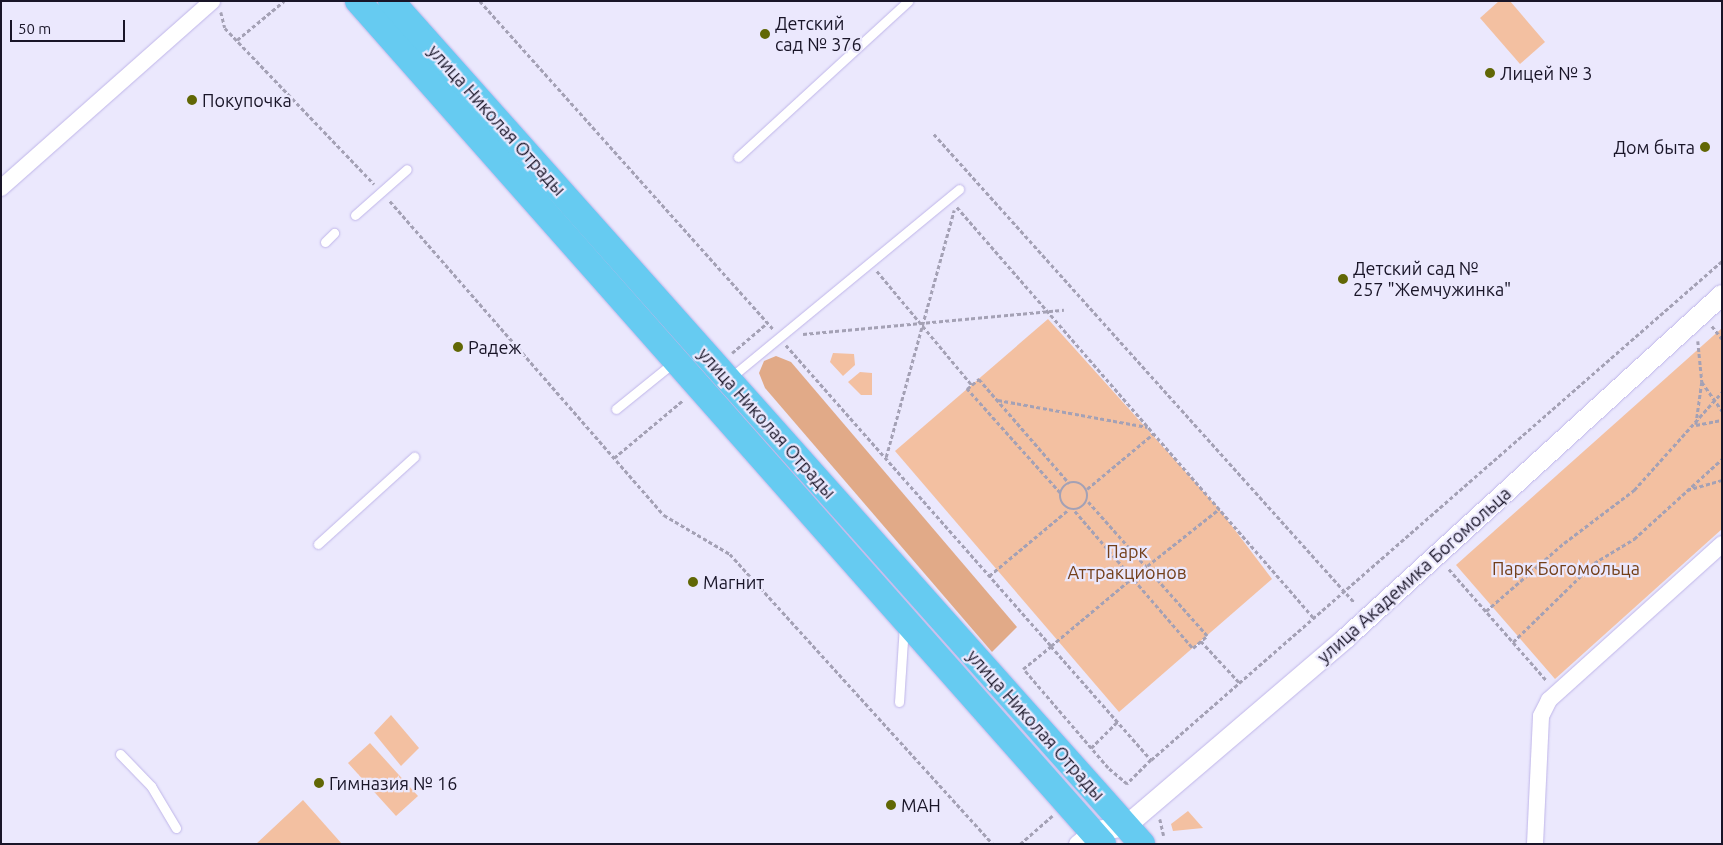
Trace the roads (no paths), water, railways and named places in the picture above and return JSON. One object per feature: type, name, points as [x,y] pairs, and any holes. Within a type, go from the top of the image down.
[{"type":"main road","name":"улица Николая Отрады","points":[[358,1],[904,620],[1090,840]]},
{"type":"main road","name":"улица Николая Отрады","points":[[391,1],[727,369],[1144,835]]},
{"type":"street","points":[[1,188],[216,6]]},
{"type":"street","name":"улица Академика Богомольца","points":[[1144,835],[1346,638],[1722,295]]},
{"type":"street","points":[[1535,844],[1541,716],[1558,692],[1722,544]]},
{"type":"street","points":[[1090,840],[1144,835]]},
{"type":"lane","points":[[738,157],[908,1]]},
{"type":"lane","points":[[355,215],[407,169]]},
{"type":"lane","points":[[727,369],[779,336],[959,189]]},
{"type":"lane","points":[[325,242],[334,233]]},
{"type":"lane","points":[[616,410],[675,361]]},
{"type":"lane","points":[[318,544],[414,457]]},
{"type":"lane","points":[[899,702],[904,620]]},
{"type":"lane","points":[[120,754],[151,786],[176,828]]},
{"type":"place","name":"Детский сад № 376","points":[[765,34]]},
{"type":"place","name":"Лицей № 3","points":[[1490,73]]},
{"type":"place","name":"Покупочка","points":[[192,100]]},
{"type":"place","name":"Дом быта","points":[[1705,147]]},
{"type":"place","name":"Детский сад № 257 \"Жемчужинка\"","points":[[1343,279]]},
{"type":"place","name":"Радеж","points":[[458,347]]},
{"type":"place","name":"Магнит","points":[[693,582]]},
{"type":"place","name":"Гимназия № 16","points":[[319,783]]},
{"type":"place","name":"МАН","points":[[891,805]]},
{"type":"park label","name":"Парк Аттракционов","points":[[1127,562]]},
{"type":"park label","name":"Парк Богомольца","points":[[1566,568]]}]
